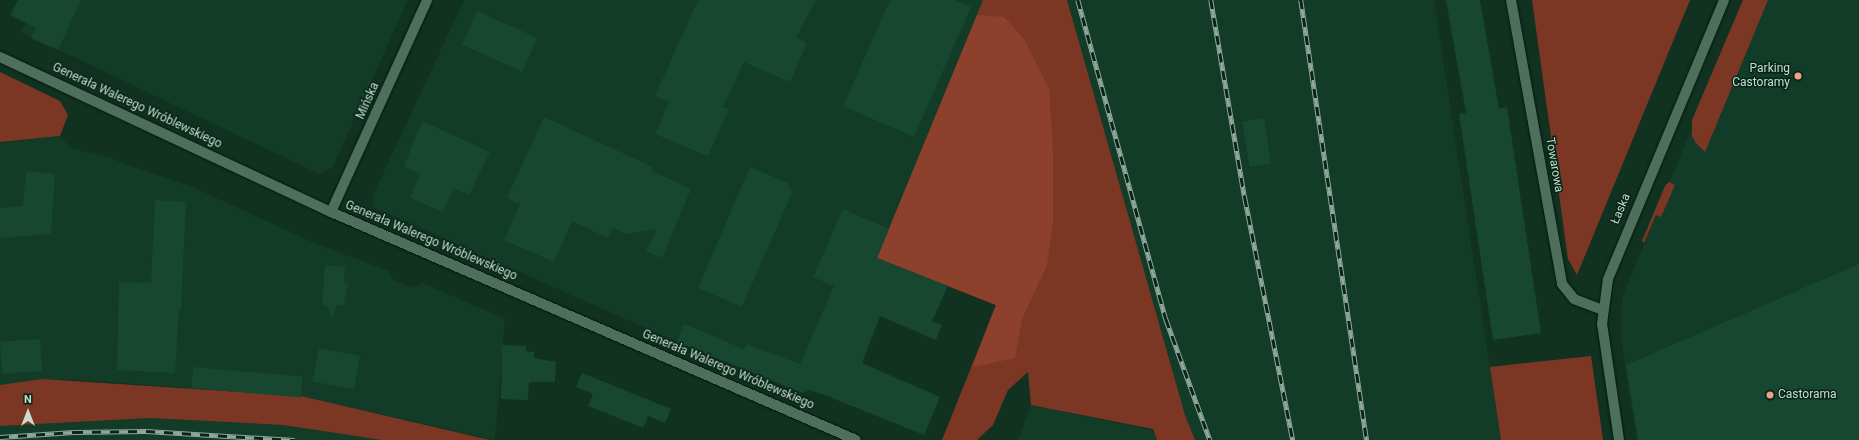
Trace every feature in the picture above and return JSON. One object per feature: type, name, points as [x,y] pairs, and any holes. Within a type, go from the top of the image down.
[{"type":"street","name":"Mińska","points":[[331,212],[427,0]]},
{"type":"street","name":"Towarowa","points":[[1511,0],[1562,284],[1574,300],[1603,310]]},
{"type":"street","name":"Łaska","points":[[1619,440],[1603,340],[1603,310],[1614,260],[1724,0]]},
{"type":"street","name":"Generała Walerego Wróblewskiego","points":[[0,57],[331,212],[856,440]]},
{"type":"shaded area","points":[[37,0],[408,0],[333,167],[319,174],[21,32]]},
{"type":"shaded area","points":[[464,0],[983,0],[889,229],[809,390],[803,393],[677,342],[373,207],[372,197]]},
{"type":"shaded area","points":[[983,0],[1067,0],[1185,415],[1195,440],[1157,440],[1153,429],[1031,405],[1028,372],[1008,390],[993,425],[977,440],[942,440],[996,305],[877,258]]},
{"type":"shaded area","points":[[1067,0],[1434,0],[1501,440],[1195,440],[1185,415]]},
{"type":"shaded area","points":[[1532,0],[1690,0],[1577,275],[1568,259]]},
{"type":"shaded area","points":[[1743,0],[1768,0],[1705,152],[1696,143],[1692,136],[1692,120]]},
{"type":"shaded area","points":[[1745,0],[1859,0],[1859,440],[1637,440],[1621,340],[1622,297]]},
{"type":"shaded area","points":[[977,15],[1004,17],[1024,39],[1049,89],[1053,150],[1053,223],[1047,265],[1022,319],[1015,358],[972,367],[996,305],[877,258]]},
{"type":"shaded area","points":[[0,72],[60,101],[68,115],[60,136],[0,142]]},
{"type":"shaded area","points":[[60,136],[71,148],[109,158],[195,188],[314,243],[389,271],[394,280],[401,283],[414,288],[423,283],[505,319],[495,440],[301,396],[94,381],[42,379],[0,385],[0,143]]},
{"type":"shaded area","points":[[1669,182],[1675,185],[1661,217],[1656,215],[1644,243],[1642,241],[1665,186]]},
{"type":"shaded area","points":[[1591,356],[1603,440],[1501,440],[1490,367]]},
{"type":"shaded area","points":[[42,379],[301,396],[490,440],[382,440],[283,425],[150,418],[0,426],[0,385]]},
{"type":"shaded area","points":[[1031,405],[1153,430],[1157,440],[1018,440]]},
{"type":"shaded area","points":[[150,418],[283,425],[382,440],[0,440],[0,426]]},
{"type":"building","points":[[18,0],[81,0],[58,50],[31,38],[36,28],[10,15]]},
{"type":"building","points":[[698,0],[816,0],[796,37],[807,43],[790,82],[744,62],[723,107],[729,109],[708,156],[655,134],[669,102],[655,96]]},
{"type":"building","points":[[890,0],[954,0],[971,7],[914,137],[843,106]]},
{"type":"building","points":[[1446,0],[1480,0],[1499,109],[1507,107],[1541,333],[1493,340],[1459,114],[1466,113]]},
{"type":"building","points":[[477,11],[537,38],[522,72],[462,45]]},
{"type":"building","points":[[544,117],[653,167],[652,171],[691,189],[662,258],[646,251],[657,229],[626,234],[613,228],[608,238],[572,221],[554,262],[504,240],[520,204],[507,198]]},
{"type":"building","points":[[1264,118],[1271,163],[1249,167],[1242,121]]},
{"type":"building","points":[[422,121],[490,152],[469,195],[453,188],[443,212],[410,198],[420,174],[404,166]]},
{"type":"building","points":[[750,167],[788,183],[792,193],[742,307],[698,288]]},
{"type":"building","points":[[26,171],[55,174],[51,234],[0,238],[0,208],[23,206]]},
{"type":"building","points":[[155,200],[186,202],[181,310],[179,310],[175,373],[117,370],[119,282],[151,283]]},
{"type":"building","points":[[843,209],[889,229],[877,258],[948,286],[932,321],[942,325],[936,340],[880,316],[862,363],[940,397],[924,435],[822,394],[809,390],[803,393],[677,342],[684,324],[744,349],[747,344],[800,364],[834,286],[813,277]]},
{"type":"building","name":"Castorama","points":[[1859,264],[1859,440],[1638,440],[1626,365]]},
{"type":"building","points":[[325,265],[345,267],[344,283],[348,285],[343,306],[337,305],[333,318],[326,305],[322,305]]},
{"type":"building","points":[[40,339],[42,371],[2,374],[0,342]]},
{"type":"building","points":[[502,345],[526,346],[526,351],[534,352],[534,358],[556,362],[555,382],[529,382],[528,400],[501,399]]},
{"type":"building","points":[[319,348],[360,356],[354,389],[313,381]]},
{"type":"building","points":[[193,367],[303,377],[301,398],[191,388]]},
{"type":"building","points":[[582,373],[671,409],[665,423],[648,416],[643,428],[588,406],[593,394],[576,387]]},
{"type":"railway","points":[[1078,0],[1166,319],[1210,440]]},
{"type":"railway","points":[[1211,0],[1245,198],[1293,440]]},
{"type":"railway","points":[[1301,0],[1367,440]]},
{"type":"railway","points":[[0,437],[74,432],[146,431],[295,440]]},
{"type":"place","name":"Parking Castoramy","points":[[1798,76]]},
{"type":"place","name":"Castorama","points":[[1770,395]]}]
